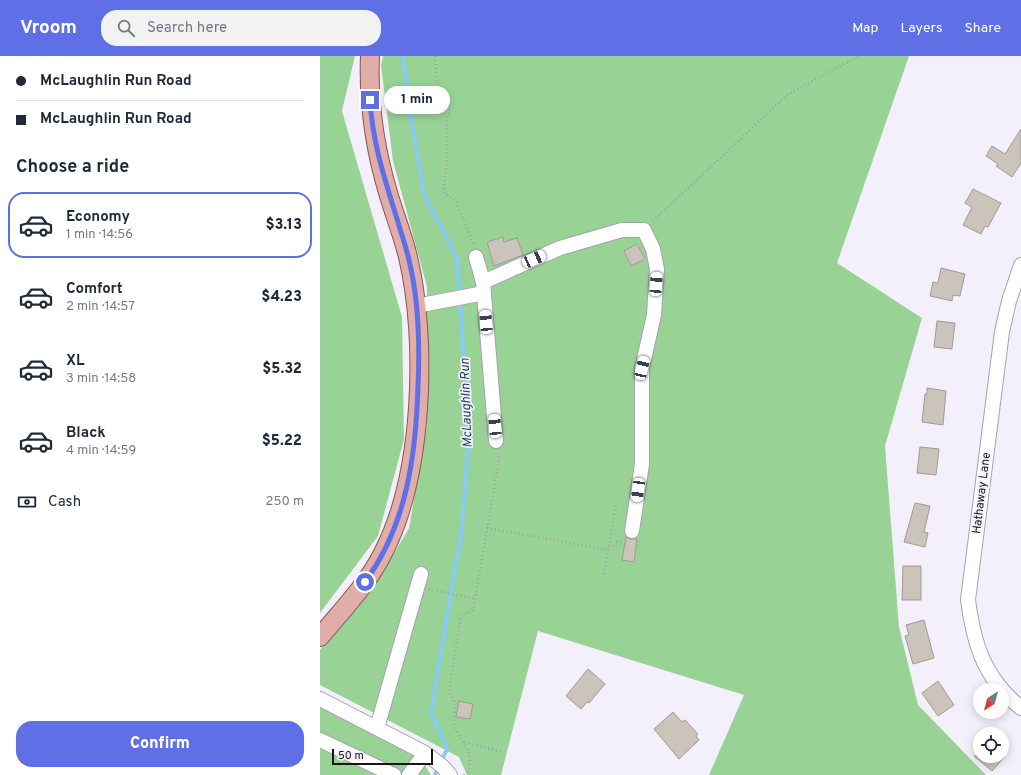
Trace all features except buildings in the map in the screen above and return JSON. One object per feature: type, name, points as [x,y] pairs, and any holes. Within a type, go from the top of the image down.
[{"type":"main road","points":[[320,637],[371,574],[391,536],[405,496],[411,470],[418,401],[419,340],[416,306],[408,256],[374,140],[371,111],[370,56]]},
{"type":"street","points":[[416,306],[453,299],[480,290],[560,248],[622,230],[644,230],[653,249],[657,269],[654,315],[642,368],[642,464],[630,537]]},
{"type":"street","points":[[476,258],[496,441]]},
{"type":"street","name":"Hathaway Lane","points":[[1021,265],[1009,301],[1002,332],[968,600],[972,631],[979,655],[995,682],[1021,708]]},
{"type":"street","points":[[376,728],[421,574]]},
{"type":"street","points":[[320,699],[428,756],[450,775]]},
{"type":"street","points":[[320,740],[394,775]]},
{"type":"street","points":[[409,775],[428,756]]},
{"type":"path","points":[[435,56],[437,82],[448,102],[450,110],[447,119],[447,166],[443,188],[445,193],[456,201],[472,237],[476,258]]},
{"type":"path","points":[[644,230],[787,95],[859,56]]},
{"type":"path","points":[[464,775],[468,772],[471,758],[456,729],[454,717],[456,704],[449,692],[461,616],[473,610],[499,460],[496,441]]},
{"type":"path","points":[[604,574],[616,504]]},
{"type":"path","points":[[487,528],[608,550]]},
{"type":"path","points":[[609,545],[616,547],[617,542],[630,537]]},
{"type":"path","points":[[434,591],[475,599]]},
{"type":"path","points":[[464,742],[501,752]]},
{"type":"green space","points":[[320,56],[355,56],[342,111],[402,317],[404,439],[378,536],[320,613]]},
{"type":"green space","points":[[383,56],[909,56],[837,263],[922,318],[885,446],[899,627],[918,705],[986,775],[709,775],[744,695],[538,631],[501,775],[467,775],[459,757],[320,685],[320,650],[377,582],[409,528],[427,424],[427,287],[393,161],[381,65]]},
{"type":"green space","points":[[320,706],[418,754],[431,775],[320,775]]},
{"type":"waterway","name":"McLaughlin Run","points":[[403,56],[410,112],[424,194],[457,258],[469,435],[462,527],[431,712],[447,749],[435,775]]},
{"type":"route","points":[[365,582],[383,554],[398,518],[405,496],[411,470],[415,437],[419,368],[419,340],[414,283],[408,256],[374,140],[370,100]]}]
